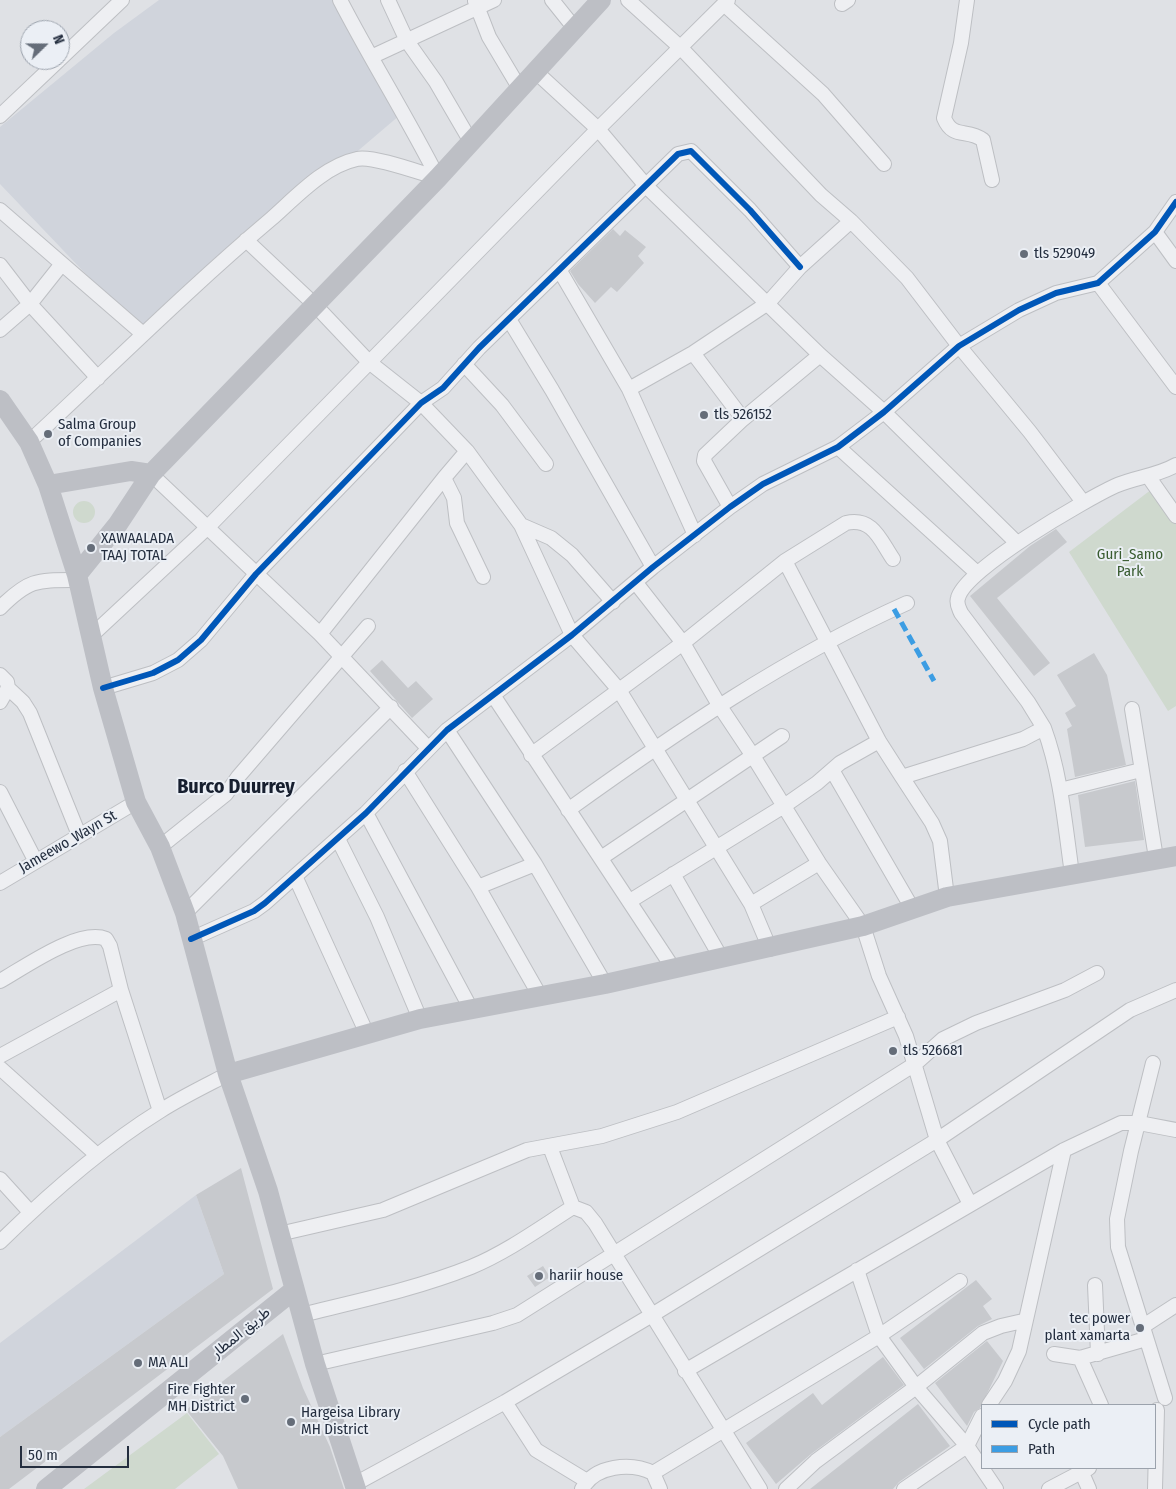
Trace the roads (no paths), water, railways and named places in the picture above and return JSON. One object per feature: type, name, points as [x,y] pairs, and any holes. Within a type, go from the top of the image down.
[{"type":"main road","points":[[77,577],[118,524],[151,474],[438,178],[576,30],[601,0]]},
{"type":"main road","points":[[0,400],[29,442],[48,485],[77,577],[103,688],[136,802],[160,847],[185,913],[228,1074],[268,1191],[301,1316],[355,1487]]},
{"type":"main road","points":[[48,485],[131,471],[151,474]]},
{"type":"main road","points":[[228,1074],[420,1019],[605,984],[720,956],[770,949],[863,926],[947,897],[1156,858],[1176,856]]},
{"type":"main road","name":"طريق المطار","points":[[46,1489],[294,1290]]},
{"type":"street","points":[[70,50],[122,0]]},
{"type":"street","points":[[340,0],[370,57],[413,129],[438,178]]},
{"type":"street","points":[[388,0],[407,41],[436,82],[470,142]]},
{"type":"street","points":[[370,57],[407,41],[476,4],[494,0]]},
{"type":"street","points":[[552,0],[576,30]]},
{"type":"street","points":[[628,0],[681,48],[821,195],[851,221],[907,278],[959,346],[1030,432],[1083,502]]},
{"type":"street","points":[[967,0],[961,43],[944,118],[948,127],[955,132],[977,135],[983,140],[992,180]]},
{"type":"street","points":[[91,636],[208,527],[598,128],[726,2],[823,94],[884,164]]},
{"type":"street","points":[[476,4],[489,37],[520,89]]},
{"type":"street","points":[[0,116],[49,70]]},
{"type":"street","points":[[536,72],[598,128],[647,187],[820,355],[884,412],[1017,543]]},
{"type":"street","points":[[103,688],[154,674],[178,660],[201,640],[256,574],[421,403],[444,388],[464,364],[647,187],[678,154],[690,151],[750,210],[800,266]]},
{"type":"street","points":[[29,442],[246,240],[324,174],[346,162],[360,158],[438,178]]},
{"type":"street","points":[[191,939],[254,911],[366,813],[447,730],[572,636],[653,567],[730,507],[764,484],[838,446],[884,412],[959,346],[1019,310],[1056,293],[1098,283],[1155,232],[1176,202]]},
{"type":"street","points":[[0,210],[61,265],[143,334]]},
{"type":"street","points":[[629,389],[693,353],[768,304],[800,266],[851,221]]},
{"type":"street","points":[[1155,232],[1176,261]]},
{"type":"street","points":[[246,240],[315,305],[369,362],[421,403],[467,452],[521,525],[572,636],[619,690],[717,846],[751,904],[770,949]]},
{"type":"street","points":[[0,265],[30,304],[98,378]]},
{"type":"street","points":[[0,330],[30,304],[61,265]]},
{"type":"street","points":[[560,271],[629,389],[695,535]]},
{"type":"street","points":[[1098,283],[1176,388]]},
{"type":"street","points":[[510,321],[557,398],[653,567]]},
{"type":"street","points":[[693,353],[743,419]]},
{"type":"street","points":[[730,507],[704,458],[743,419],[820,355]]},
{"type":"street","points":[[464,364],[502,405],[546,464]]},
{"type":"street","points":[[838,446],[977,573]]},
{"type":"street","points":[[320,634],[444,478],[467,452]]},
{"type":"street","points":[[1072,874],[1060,790],[1050,745],[1044,728],[1028,702],[957,606],[958,597],[977,573],[1017,543],[1083,502],[1117,485],[1164,472],[1176,465]]},
{"type":"street","points":[[151,474],[320,634],[428,748]]},
{"type":"street","points":[[1148,476],[1176,516]]},
{"type":"street","points":[[444,478],[454,498],[457,523],[483,576]]},
{"type":"street","points":[[531,755],[683,643],[785,561],[846,523],[856,521],[874,528],[893,559]]},
{"type":"street","points":[[521,525],[551,538],[572,555],[613,602]]},
{"type":"street","points":[[785,561],[879,742],[932,823],[940,841],[947,897]]},
{"type":"street","points":[[0,608],[29,584],[44,580],[77,577]]},
{"type":"street","points":[[636,583],[683,643],[719,706],[753,756],[819,863],[863,926],[879,976],[898,1017],[915,1064],[938,1140],[970,1204]]},
{"type":"street","points":[[568,810],[654,748],[719,706],[828,642],[907,604]]},
{"type":"street","points":[[160,847],[226,794],[238,777],[368,626]]},
{"type":"street","points":[[0,675],[7,682],[8,688],[23,702],[30,713],[79,835]]},
{"type":"street","points":[[0,702],[8,688]]},
{"type":"street","points":[[493,696],[673,968]]},
{"type":"street","points":[[185,913],[391,707]]},
{"type":"street","points":[[1132,709],[1156,858]]},
{"type":"street","points":[[902,777],[1023,739],[1044,728]]},
{"type":"street","points":[[447,730],[534,864],[605,984]]},
{"type":"street","points":[[601,858],[782,736]]},
{"type":"street","points":[[630,901],[784,806],[832,770],[879,742]]},
{"type":"street","points":[[832,770],[912,908]]},
{"type":"street","points":[[1060,790],[1141,770]]},
{"type":"street","points":[[405,771],[478,887],[540,996]]},
{"type":"street","points":[[0,792],[35,860]]},
{"type":"street","name":"Jameewo_Wayn St","points":[[0,883],[35,860],[136,802]]},
{"type":"street","points":[[366,813],[471,1009]]},
{"type":"street","points":[[338,839],[378,918],[420,1019]]},
{"type":"street","points":[[751,904],[819,863]]},
{"type":"street","points":[[478,887],[534,864]]},
{"type":"street","points":[[673,874],[720,956]]},
{"type":"street","points":[[295,876],[367,1034]]},
{"type":"street","points":[[0,981],[77,939],[93,936],[106,939],[110,946],[121,990],[160,1111]]},
{"type":"street","points":[[316,1364],[517,1316],[915,1064],[943,1039],[976,1023],[1065,990],[1097,973]]},
{"type":"street","points":[[0,1056],[121,990]]},
{"type":"street","points":[[355,1487],[505,1402],[652,1315],[938,1140],[1130,1010],[1176,990]]},
{"type":"street","points":[[279,1234],[383,1210],[527,1150],[602,1136],[677,1112],[898,1017]]},
{"type":"street","points":[[1152,1063],[1118,1219],[1118,1247],[1144,1333],[1171,1394],[1156,1411],[1156,1489]]},
{"type":"street","points":[[0,1068],[97,1155]]},
{"type":"street","points":[[0,1242],[30,1212],[97,1155],[160,1111],[228,1074]]},
{"type":"street","points":[[685,1370],[1064,1150],[1119,1124],[1139,1123],[1176,1130]]},
{"type":"street","points":[[550,1147],[573,1207],[586,1212],[614,1254],[760,1489]]},
{"type":"street","points":[[990,1404],[1013,1366],[1018,1351],[1064,1150]]},
{"type":"street","points":[[0,1179],[30,1212]]},
{"type":"street","points":[[301,1316],[417,1286],[471,1267],[504,1251],[573,1207]]},
{"type":"street","points":[[857,1270],[880,1336],[916,1387],[967,1446],[981,1467]]},
{"type":"street","points":[[653,1473],[880,1336],[960,1281]]},
{"type":"street","points":[[1095,1285],[1098,1354]]},
{"type":"street","points":[[1054,1354],[1080,1358],[1098,1354],[1144,1333],[1176,1305]]},
{"type":"street","points":[[786,1489],[816,1460],[916,1387],[983,1333],[1001,1326],[1024,1321]]},
{"type":"street","points":[[1080,1358],[1101,1404]]},
{"type":"street","points":[[505,1402],[536,1450],[584,1485],[603,1471],[629,1466],[640,1467],[653,1473],[660,1489]]},
{"type":"street","points":[[904,1489],[967,1446],[981,1418]]},
{"type":"street","points":[[983,1469],[996,1489]]},
{"type":"street","points":[[1048,1489],[1085,1470],[1089,1489]]},
{"type":"place","name":"tls 529049","points":[[1024,254]]},
{"type":"place","name":"tls 526152","points":[[704,415]]},
{"type":"place","name":"Salma Group of Companies","points":[[48,434]]},
{"type":"place","name":"XAWAALADA TAAJ TOTAL","points":[[91,548]]},
{"type":"place","name":"tls 526681","points":[[893,1051]]},
{"type":"place","name":"hariir house","points":[[539,1276]]},
{"type":"place","name":"tec power plant xamarta","points":[[1140,1328]]},
{"type":"place","name":"MA ALI","points":[[138,1363]]},
{"type":"place","name":"Fire Fighter MH District","points":[[245,1399]]},
{"type":"place","name":"Hargeisa Library MH District","points":[[291,1422]]},
{"type":"district","name":"Burco Duurrey","points":[[236,787]]},
{"type":"park label","name":"Guri_Samo Park","points":[[1130,564]]}]
